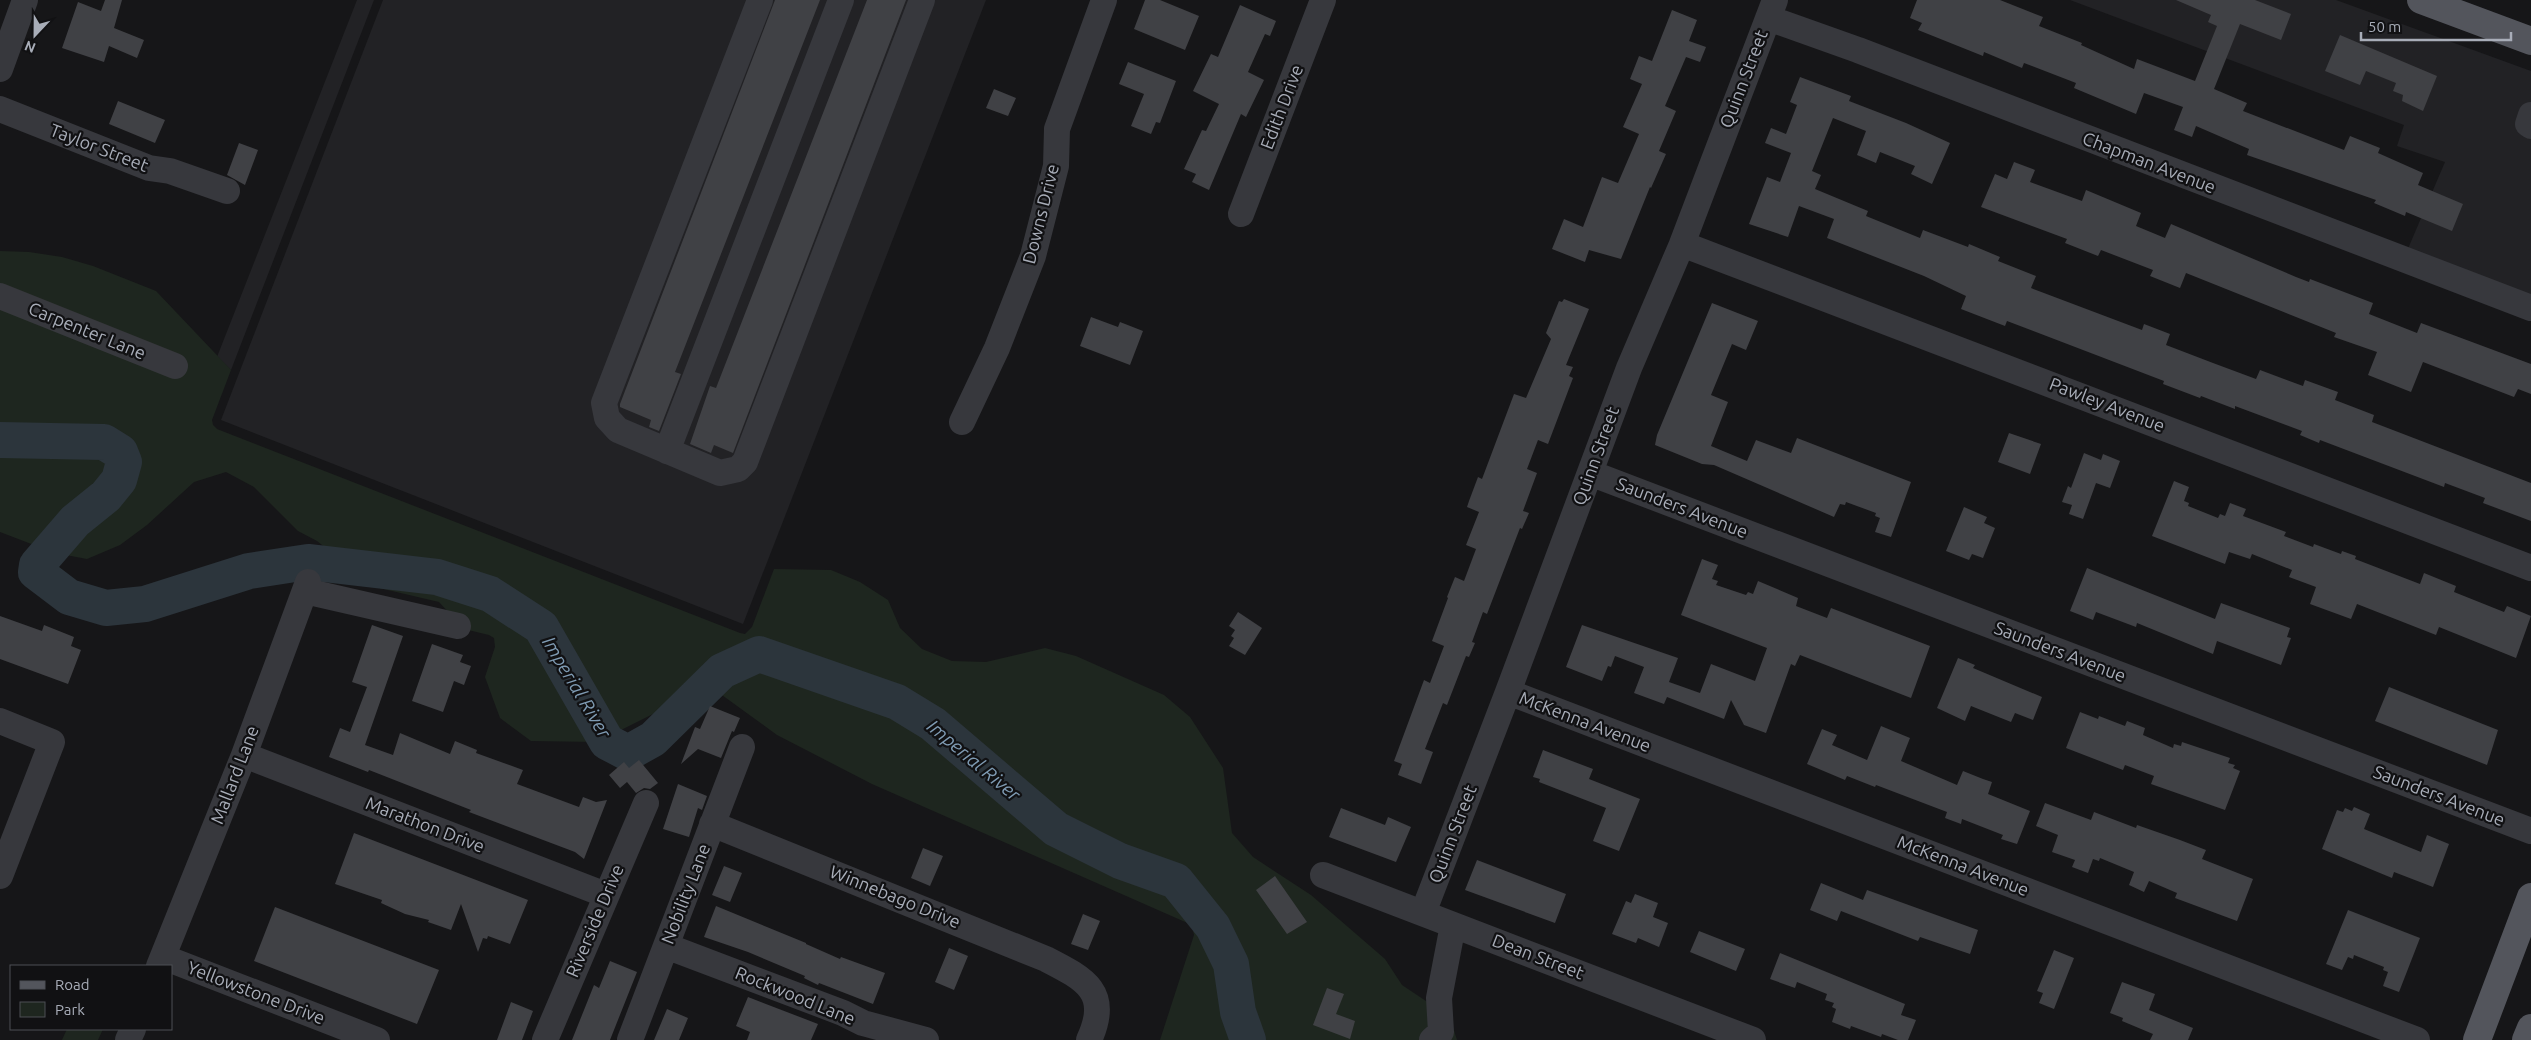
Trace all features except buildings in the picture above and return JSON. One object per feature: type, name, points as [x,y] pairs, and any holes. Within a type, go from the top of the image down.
[{"type":"main road","points":[[2421,0],[2531,41]]},
{"type":"main road","points":[[2477,1040],[2531,897]]},
{"type":"main road","points":[[2526,1040],[2531,1028]]},
{"type":"street","points":[[0,69],[26,0]]},
{"type":"street","points":[[760,0],[604,403],[606,418],[618,430],[720,474],[738,469],[744,462],[922,0]]},
{"type":"street","points":[[667,451],[841,0]]},
{"type":"street","name":"Downs Drive","points":[[962,422],[997,348],[1033,256],[1056,166],[1057,129],[1104,0]]},
{"type":"street","name":"Edith Drive","points":[[1241,214],[1323,0]]},
{"type":"street","name":"Quinn Street","points":[[1423,913],[1629,368],[1682,244],[1771,9]]},
{"type":"street","name":"Chapman Avenue","points":[[1771,9],[1858,50],[2531,308]]},
{"type":"street","name":"Taylor Street","points":[[0,109],[149,168],[170,171],[227,191]]},
{"type":"street","points":[[2531,115],[2528,124],[2531,126]]},
{"type":"street","name":"Pawley Avenue","points":[[1682,244],[2531,568]]},
{"type":"street","name":"Carpenter Lane","points":[[0,296],[175,366]]},
{"type":"street","name":"Saunders Avenue","points":[[1590,473],[2531,832]]},
{"type":"street","name":"Mallard Lane","points":[[161,962],[244,755],[307,586],[458,626]]},
{"type":"street","name":"McKenna Avenue","points":[[1508,692],[2417,1040]]},
{"type":"street","points":[[0,721],[52,742],[0,876]]},
{"type":"street","name":"Nobility Lane","points":[[630,1040],[742,747]]},
{"type":"street","name":"Marathon Drive","points":[[244,755],[606,895]]},
{"type":"street","name":"Riverside Drive","points":[[545,1040],[646,803]]},
{"type":"street","name":"Winnebago Drive","points":[[712,824],[1046,959],[1076,976],[1087,984],[1098,1004],[1095,1025],[1088,1040]]},
{"type":"street","name":"Dean Street","points":[[1323,874],[1753,1040]]},
{"type":"street","points":[[1432,1040],[1441,1032],[1439,998],[1453,925]]},
{"type":"street","name":"Rockwood Lane","points":[[666,946],[844,1013],[863,1023],[926,1040]]},
{"type":"street","name":"Yellowstone Drive","points":[[172,966],[377,1040]]},
{"type":"shaded area","points":[[357,0],[374,0],[231,370],[217,357]]},
{"type":"shaded area","points":[[383,0],[986,0],[743,624],[221,420]]},
{"type":"shaded area","points":[[2070,0],[2336,0],[2531,71],[2531,309],[2404,258],[2445,162],[2397,146],[2404,125]]},
{"type":"green space","points":[[0,251],[29,252],[62,257],[93,266],[156,291],[231,370],[212,420],[213,425],[217,429],[740,633],[745,634],[752,627],[774,569],[831,570],[860,582],[888,600],[900,628],[922,649],[952,661],[986,662],[1045,648],[1076,656],[1164,695],[1190,717],[1223,768],[1232,833],[1253,857],[1311,895],[1385,959],[1402,985],[1429,1003],[1452,1024],[1457,1040],[1160,1040],[1194,935],[1192,925],[872,784],[777,735],[715,690],[671,705],[597,742],[531,741],[500,718],[485,677],[495,647],[494,638],[464,629],[439,602],[375,587],[317,541],[298,531],[254,487],[226,472],[194,482],[147,525],[120,545],[87,559],[55,553],[0,532]]},
{"type":"green space","points":[[67,1030],[103,1030],[98,1040],[62,1040]]},
{"type":"waterway","name":"Imperial River","points":[[0,440],[104,442],[120,452],[124,462],[119,480],[106,496],[75,521],[37,565],[36,572],[69,597],[106,608],[145,604],[249,571],[308,562],[437,577],[490,594],[541,627],[607,742],[628,753],[653,739],[722,671],[759,654],[897,702],[933,724],[1056,829],[1120,861],[1176,881],[1213,927],[1231,964],[1238,1012],[1248,1040]]}]
